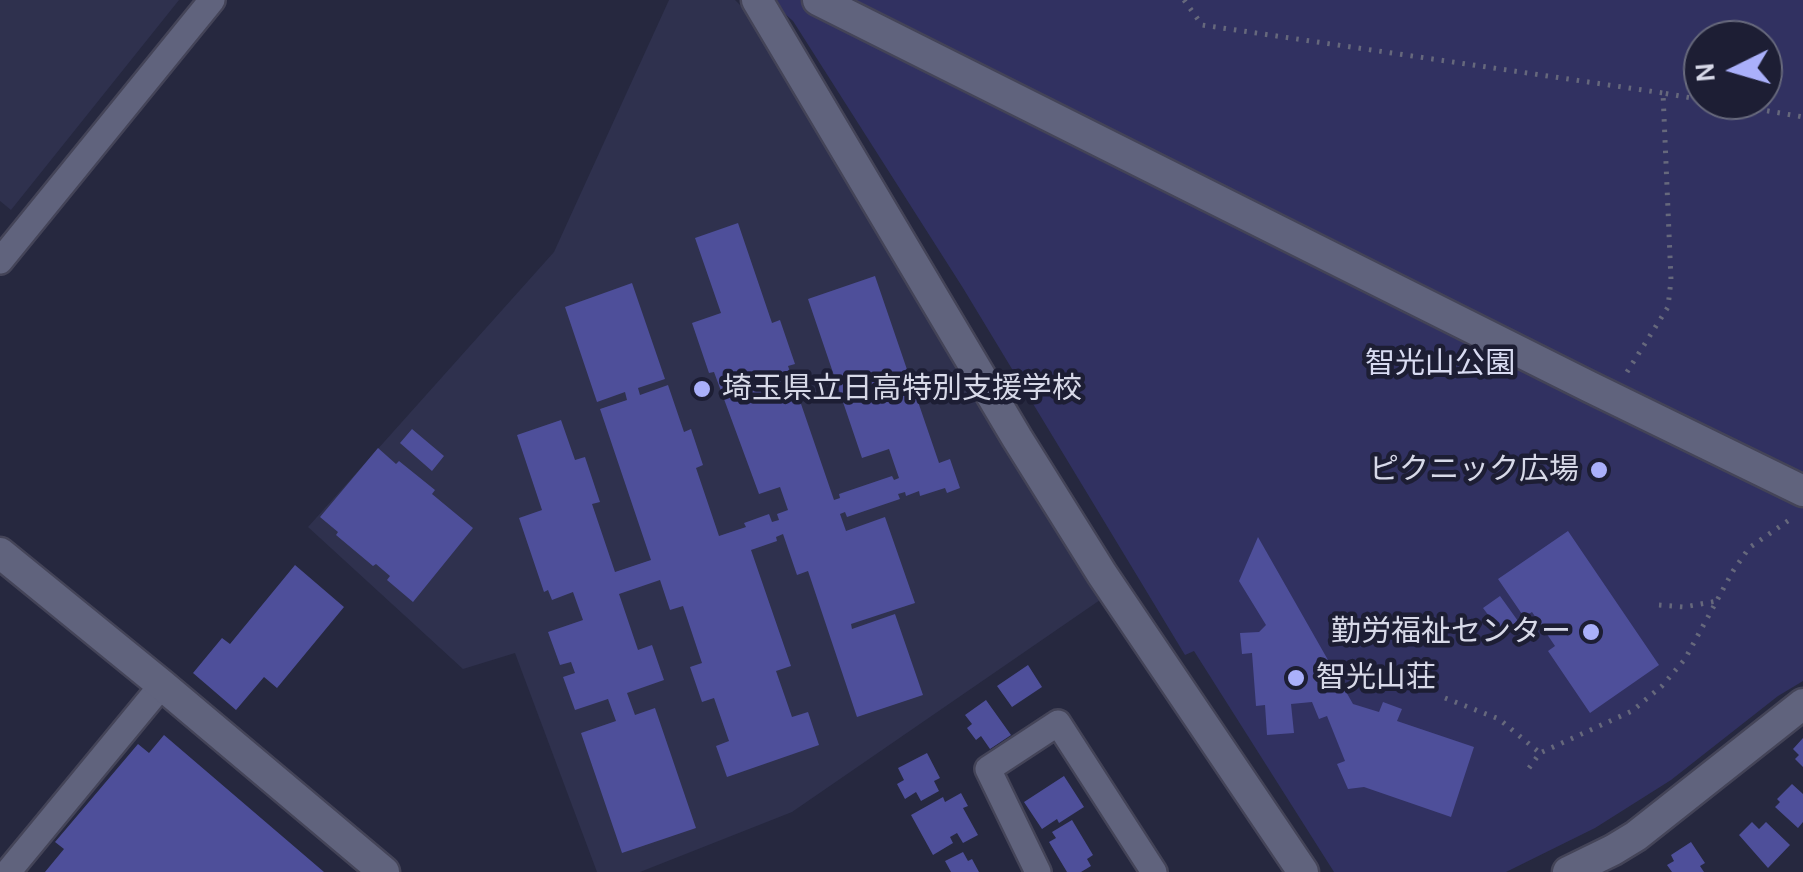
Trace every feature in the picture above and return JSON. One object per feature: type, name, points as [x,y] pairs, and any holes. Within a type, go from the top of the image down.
[{"type":"street","points":[[3,253],[212,0]]},
{"type":"street","points":[[757,0],[1102,574],[1303,872]]},
{"type":"street","points":[[818,0],[1803,491]]},
{"type":"street","points":[[0,553],[384,872]]},
{"type":"street","points":[[8,872],[162,685]]},
{"type":"street","points":[[1568,872],[1636,836],[1803,704]]},
{"type":"street","points":[[1038,872],[988,769],[1058,724],[1154,872]]},
{"type":"path","points":[[1184,0],[1202,25],[1683,96]]},
{"type":"path","points":[[1625,376],[1668,307],[1671,280],[1663,93]]},
{"type":"path","points":[[1529,768],[1540,753],[1632,710],[1662,686],[1686,658],[1748,548],[1803,511]]},
{"type":"path","points":[[1659,605],[1684,607],[1717,600]]},
{"type":"path","points":[[1445,698],[1499,718],[1540,753]]},
{"type":"shaded area","points":[[0,0],[179,0],[11,210],[0,201]]},
{"type":"shaded area","name":"埼玉県立日高特別支援学校","points":[[669,0],[735,0],[754,19],[805,111],[1100,600],[792,812],[640,872],[597,872],[515,653],[463,669],[308,527],[554,252]]},
{"type":"green space","name":"智光山公園","points":[[769,0],[1803,0],[1803,681],[1671,780],[1595,828],[1506,872],[1334,872],[1194,651],[1185,655],[963,288],[793,21]]},
{"type":"building","points":[[738,223],[772,323],[780,320],[795,364],[788,366],[834,500],[840,498],[839,494],[892,476],[894,480],[899,478],[889,449],[862,458],[808,299],[875,276],[939,463],[950,459],[960,488],[920,496],[919,491],[906,496],[905,492],[898,494],[900,499],[847,517],[845,512],[840,514],[846,531],[885,517],[915,603],[851,624],[852,629],[895,614],[923,695],[857,717],[808,571],[797,575],[783,534],[776,537],[777,541],[751,550],[791,666],[776,671],[792,717],[808,712],[819,745],[727,777],[716,746],[729,741],[714,698],[702,702],[690,667],[702,663],[683,606],[670,610],[660,580],[619,594],[638,650],[652,645],[664,680],[627,693],[635,715],[655,708],[696,828],[622,853],[581,733],[616,721],[608,699],[575,710],[563,677],[575,673],[571,662],[560,665],[548,632],[583,620],[573,592],[552,600],[548,590],[544,592],[519,518],[542,510],[517,435],[561,420],[575,460],[585,457],[600,502],[592,504],[615,572],[651,560],[600,409],[627,400],[625,392],[597,402],[565,307],[632,283],[665,379],[638,388],[640,395],[668,385],[684,432],[691,429],[703,465],[696,468],[719,536],[769,514],[772,522],[779,520],[777,514],[788,510],[780,487],[759,494],[692,323],[721,313],[695,238]]},
{"type":"building","points":[[412,429],[444,456],[432,471],[400,443]]},
{"type":"building","points":[[378,448],[435,490],[432,494],[473,528],[413,602],[387,580],[390,576],[336,535],[338,532],[320,517]]},
{"type":"building","name":"勤労福祉センター","points":[[1568,531],[1659,665],[1590,713],[1548,651],[1555,646],[1532,612],[1524,617],[1498,579]]},
{"type":"building","name":"智光山荘","points":[[1258,537],[1353,704],[1379,712],[1383,702],[1402,709],[1397,721],[1474,747],[1451,817],[1364,787],[1348,789],[1337,764],[1345,761],[1327,716],[1319,719],[1312,702],[1291,704],[1294,733],[1267,735],[1265,705],[1256,706],[1252,653],[1242,654],[1240,633],[1259,632],[1266,625],[1239,581]]},
{"type":"building","points":[[295,565],[344,607],[277,688],[264,677],[236,710],[193,673],[222,638],[230,644]]},
{"type":"building","points":[[1500,596],[1518,621],[1501,632],[1483,608]]},
{"type":"building","points":[[1028,665],[1042,687],[1012,707],[997,686]]},
{"type":"building","points":[[986,700],[1011,735],[990,749],[981,736],[976,740],[967,728],[972,724],[965,715]]},
{"type":"building","points":[[164,735],[324,872],[45,872],[64,849],[55,842],[138,744],[149,753]]},
{"type":"building","points":[[1803,738],[1803,767],[1795,759],[1799,755],[1793,749]]},
{"type":"building","points":[[927,753],[940,778],[934,781],[939,791],[921,801],[916,792],[905,799],[897,784],[904,780],[898,768]]},
{"type":"building","points":[[1064,776],[1084,807],[1042,829],[1024,802]]},
{"type":"building","points":[[1792,784],[1803,794],[1803,822],[1798,828],[1775,807],[1780,802],[1777,799]]},
{"type":"building","points":[[961,793],[968,806],[963,808],[978,835],[963,843],[957,833],[950,837],[953,843],[933,855],[911,815],[943,797],[945,802]]},
{"type":"building","points":[[1072,820],[1093,855],[1087,859],[1091,866],[1081,872],[1067,872],[1049,842],[1056,838],[1052,832]]},
{"type":"building","points":[[1752,822],[1759,829],[1766,822],[1790,845],[1768,868],[1739,835]]},
{"type":"building","points":[[1691,842],[1705,863],[1700,866],[1704,872],[1672,872],[1667,865],[1674,861],[1671,855]]},
{"type":"building","points":[[963,852],[979,872],[951,872],[945,861]]},
{"type":"place","name":"埼玉県立日高特別支援学校","points":[[702,389]]},
{"type":"place","name":"ピクニック広場","points":[[1599,470]]},
{"type":"place","name":"勤労福祉センター","points":[[1591,632]]},
{"type":"place","name":"智光山荘","points":[[1296,678]]}]
